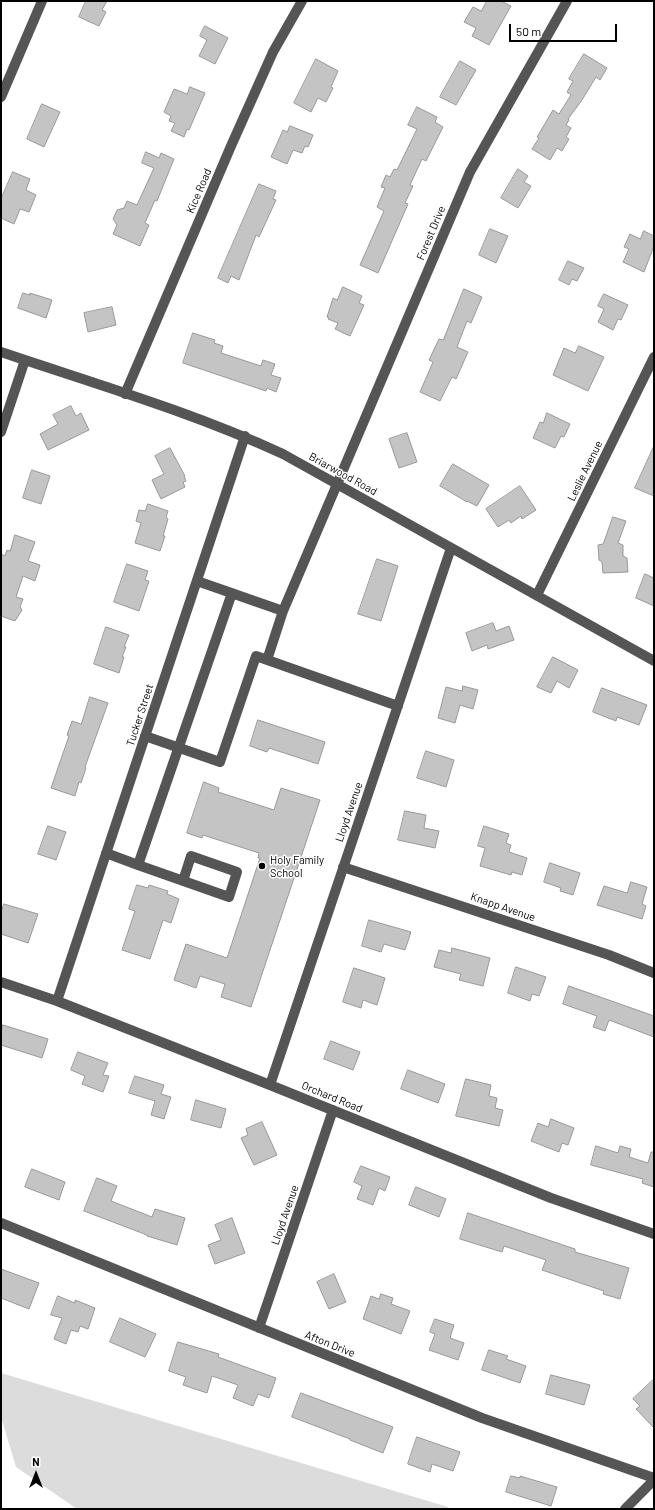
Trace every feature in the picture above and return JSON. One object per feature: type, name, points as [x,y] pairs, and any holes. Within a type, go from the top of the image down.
[{"type":"street","points":[[1,96],[42,1]]},
{"type":"street","name":"Kice Road","points":[[125,394],[273,52],[302,1]]},
{"type":"street","name":"Forest Drive","points":[[267,660],[283,611],[470,172],[567,1]]},
{"type":"street","name":"Briarwood Road","points":[[1,352],[203,420],[245,436],[283,454],[654,661]]},
{"type":"street","name":"Leslie Avenue","points":[[537,595],[654,357]]},
{"type":"street","points":[[1,432],[25,360]]},
{"type":"street","name":"Tucker Street","points":[[57,1001],[245,436]]},
{"type":"street","name":"Lloyd Avenue","points":[[270,1085],[451,548]]},
{"type":"street","points":[[197,581],[283,611]]},
{"type":"street","points":[[138,865],[232,593]]},
{"type":"street","points":[[145,736],[220,762],[256,656],[398,706]]},
{"type":"street","points":[[106,854],[138,865],[183,881],[229,897],[237,872],[191,856],[183,881]]},
{"type":"street","name":"Knapp Avenue","points":[[343,867],[609,955],[654,973]]},
{"type":"street","name":"Orchard Road","points":[[1,982],[57,1001],[552,1198],[654,1234]]},
{"type":"street","name":"Lloyd Avenue","points":[[259,1328],[333,1110]]},
{"type":"street","name":"Afton Drive","points":[[1,1223],[510,1429],[654,1479]]},
{"type":"street","points":[[625,1509],[654,1479]]},
{"type":"shaded area","points":[[1,1373],[448,1507],[448,1509],[77,1509],[16,1467],[1,1417]]},
{"type":"building","points":[[86,1],[107,1],[102,10],[106,12],[99,26],[79,17]]},
{"type":"building","points":[[487,1],[501,1],[511,6],[489,45],[472,36],[476,28],[464,22],[473,7],[481,11]]},
{"type":"building","points":[[205,26],[228,38],[215,64],[199,56],[207,40],[200,36]]},
{"type":"building","points":[[584,54],[607,68],[600,80],[596,77],[568,119],[569,120],[566,125],[571,128],[566,137],[569,139],[562,151],[557,148],[550,160],[532,149],[539,138],[537,137],[553,110],[559,114],[571,95],[567,92],[573,81],[569,79]]},
{"type":"building","points":[[316,59],[338,71],[331,87],[333,88],[326,102],[318,98],[311,112],[294,103]]},
{"type":"building","points":[[460,61],[476,70],[456,105],[440,97]]},
{"type":"building","points":[[190,87],[205,93],[189,130],[187,129],[184,137],[171,131],[175,123],[169,121],[171,116],[164,112],[174,89],[187,94]]},
{"type":"building","points":[[42,104],[60,112],[44,147],[27,139]]},
{"type":"building","points":[[417,107],[437,117],[435,122],[443,127],[426,161],[422,159],[410,185],[413,186],[405,203],[408,204],[378,273],[360,265],[384,211],[377,207],[385,188],[381,187],[386,175],[390,177],[394,169],[397,170],[417,129],[408,125]]},
{"type":"building","points":[[290,126],[313,135],[308,147],[305,146],[302,153],[293,150],[287,164],[271,157],[283,130],[287,132]]},
{"type":"building","points":[[146,152],[159,158],[161,153],[174,159],[157,201],[155,200],[145,223],[149,225],[140,246],[113,234],[117,225],[113,219],[117,210],[124,208],[127,201],[137,205],[154,168],[142,163]]},
{"type":"building","points":[[518,169],[528,176],[524,182],[531,186],[518,208],[501,198]]},
{"type":"building","points":[[13,172],[30,179],[26,190],[36,195],[29,212],[20,209],[14,224],[1,218],[1,199]]},
{"type":"building","points":[[259,184],[276,191],[273,199],[276,200],[259,237],[256,235],[239,280],[231,276],[228,283],[218,278]]},
{"type":"building","points":[[490,229],[508,236],[496,263],[479,255]]},
{"type":"building","points":[[644,231],[654,236],[654,246],[644,272],[623,262],[629,249],[624,247],[630,234],[640,239]]},
{"type":"building","points":[[568,261],[584,268],[577,281],[572,279],[569,285],[559,280]]},
{"type":"building","points":[[343,287],[362,296],[359,303],[364,305],[350,336],[335,329],[338,323],[328,319],[329,318],[327,317],[333,298],[337,300]]},
{"type":"building","points":[[464,289],[482,297],[471,323],[467,321],[457,347],[468,352],[456,379],[452,377],[440,401],[420,392],[433,362],[429,360],[439,339],[443,340]]},
{"type":"building","points":[[23,293],[30,295],[30,293],[52,300],[46,318],[18,308]]},
{"type":"building","points":[[604,294],[628,305],[621,320],[618,319],[613,330],[598,322],[604,309],[598,306]]},
{"type":"building","points":[[112,307],[116,325],[88,332],[84,313]]},
{"type":"building","points":[[193,333],[215,340],[214,343],[223,346],[221,353],[261,366],[263,360],[275,364],[271,375],[281,378],[276,392],[267,388],[266,391],[183,363]]},
{"type":"building","points":[[579,346],[604,357],[588,391],[553,375],[564,348],[575,353]]},
{"type":"building","points":[[71,406],[76,416],[81,413],[89,430],[48,450],[40,434],[58,424],[53,415]]},
{"type":"building","points":[[547,413],[570,424],[564,437],[561,436],[555,448],[533,438],[540,422],[543,423]]},
{"type":"building","points":[[407,433],[417,462],[399,468],[389,439]]},
{"type":"building","points":[[654,446],[654,496],[635,488]]},
{"type":"building","points":[[170,448],[185,476],[186,481],[183,482],[185,487],[161,499],[152,480],[164,474],[155,456]]},
{"type":"building","points":[[453,464],[489,485],[477,506],[467,502],[440,486]]},
{"type":"building","points":[[32,470],[50,476],[41,504],[23,498]]},
{"type":"building","points":[[520,486],[536,510],[522,519],[521,516],[511,523],[509,520],[498,527],[486,509]]},
{"type":"building","points":[[148,504],[168,511],[166,517],[168,519],[163,536],[165,536],[160,551],[135,543],[141,523],[136,521],[139,510],[145,511]]},
{"type":"building","points":[[613,517],[626,521],[618,543],[623,545],[623,556],[627,558],[628,572],[603,573],[602,562],[599,560],[598,545],[603,544]]},
{"type":"building","points":[[15,535],[35,542],[28,561],[40,565],[35,581],[23,576],[16,597],[23,599],[20,607],[22,610],[15,621],[1,616],[1,554],[5,556],[7,550],[10,551]]},
{"type":"building","points":[[377,559],[398,566],[381,621],[358,614]]},
{"type":"building","points":[[127,564],[148,571],[145,580],[149,581],[139,611],[114,602]]},
{"type":"building","points":[[645,574],[654,578],[654,606],[636,598]]},
{"type":"building","points":[[493,623],[496,631],[509,626],[514,640],[488,649],[487,645],[472,651],[466,633]]},
{"type":"building","points":[[106,627],[129,635],[124,647],[126,647],[122,657],[124,657],[119,673],[94,664]]},
{"type":"building","points":[[553,657],[578,670],[569,688],[557,681],[551,693],[537,687]]},
{"type":"building","points":[[463,686],[478,690],[473,709],[460,705],[455,723],[438,718],[446,687],[462,691]]},
{"type":"building","points":[[602,688],[647,705],[639,725],[617,717],[616,721],[593,712]]},
{"type":"building","points":[[90,697],[108,703],[85,767],[86,768],[81,783],[79,782],[75,796],[51,788],[69,736],[67,735],[72,721],[81,724]]},
{"type":"building","points":[[258,720],[325,742],[318,764],[269,748],[267,752],[250,746]]},
{"type":"building","points":[[426,751],[454,760],[446,787],[417,778]]},
{"type":"building","points":[[204,782],[219,788],[218,792],[274,810],[281,788],[320,800],[251,1007],[221,997],[225,984],[200,976],[196,988],[174,980],[186,944],[227,958],[260,858],[258,858],[259,853],[203,835],[202,838],[187,833]]},
{"type":"building","points":[[405,811],[426,815],[424,828],[439,831],[435,848],[398,840]]},
{"type":"building","points":[[48,826],[66,832],[56,860],[38,854]]},
{"type":"building","points":[[484,826],[509,834],[506,843],[511,845],[509,852],[527,858],[522,875],[512,872],[511,875],[480,866],[485,848],[478,846]]},
{"type":"building","points":[[550,863],[580,873],[573,895],[560,891],[561,888],[544,882]]},
{"type":"building","points":[[631,882],[647,887],[642,904],[646,906],[642,919],[597,905],[604,886],[627,893]]},
{"type":"building","points":[[137,885],[148,888],[149,885],[168,891],[167,894],[179,899],[171,923],[163,920],[150,959],[122,950],[135,911],[129,909]]},
{"type":"building","points":[[4,904],[38,914],[28,943],[1,934],[1,913]]},
{"type":"building","points":[[369,920],[411,932],[405,950],[384,944],[381,952],[362,946]]},
{"type":"building","points":[[452,948],[490,958],[483,986],[459,980],[461,974],[434,967],[439,950],[451,953]]},
{"type":"building","points":[[516,967],[546,977],[539,996],[532,994],[530,1001],[508,993]]},
{"type":"building","points":[[354,968],[385,978],[377,1005],[363,1000],[361,1008],[343,1002]]},
{"type":"building","points":[[569,986],[654,1016],[654,1037],[609,1020],[605,1031],[593,1027],[597,1016],[563,1004]]},
{"type":"building","points":[[3,1025],[48,1039],[42,1058],[1,1045]]},
{"type":"building","points":[[331,1041],[360,1052],[353,1070],[324,1059]]},
{"type":"building","points":[[78,1052],[108,1063],[103,1075],[109,1076],[103,1092],[82,1084],[85,1076],[71,1070]]},
{"type":"building","points":[[408,1070],[445,1084],[438,1103],[401,1089]]},
{"type":"building","points":[[135,1076],[164,1085],[161,1094],[171,1097],[164,1119],[151,1115],[155,1101],[129,1093]]},
{"type":"building","points":[[466,1079],[491,1085],[489,1096],[497,1098],[495,1108],[503,1110],[499,1126],[456,1116]]},
{"type":"building","points":[[196,1100],[226,1109],[221,1128],[191,1120]]},
{"type":"building","points":[[551,1119],[574,1128],[568,1145],[562,1143],[559,1152],[531,1141],[538,1123],[548,1127]]},
{"type":"building","points":[[262,1122],[277,1155],[254,1165],[241,1138],[248,1135],[246,1129]]},
{"type":"building","points":[[596,1146],[618,1153],[620,1146],[631,1149],[629,1157],[648,1163],[651,1152],[654,1152],[654,1187],[642,1183],[643,1179],[591,1165]]},
{"type":"building","points":[[361,1166],[390,1177],[385,1191],[379,1188],[373,1205],[357,1199],[362,1186],[354,1182]]},
{"type":"building","points":[[32,1169],[65,1182],[59,1200],[25,1187]]},
{"type":"building","points":[[97,1178],[117,1186],[111,1201],[152,1217],[155,1209],[185,1218],[177,1245],[147,1236],[84,1211]]},
{"type":"building","points":[[416,1187],[446,1199],[439,1217],[409,1205]]},
{"type":"building","points":[[468,1213],[575,1249],[575,1252],[629,1268],[620,1299],[603,1294],[604,1291],[542,1270],[546,1260],[504,1246],[502,1252],[460,1239]]},
{"type":"building","points":[[232,1218],[245,1253],[215,1264],[208,1245],[221,1240],[215,1225]]},
{"type":"building","points":[[1,1269],[39,1283],[29,1309],[1,1298]]},
{"type":"building","points":[[334,1274],[346,1302],[329,1309],[317,1282]]},
{"type":"building","points":[[381,1294],[393,1298],[391,1304],[410,1311],[401,1334],[363,1319],[371,1296],[379,1299]]},
{"type":"building","points":[[58,1296],[75,1303],[75,1300],[95,1308],[88,1329],[80,1326],[78,1332],[71,1330],[66,1344],[54,1339],[62,1318],[51,1315]]},
{"type":"building","points":[[120,1318],[156,1334],[145,1357],[110,1342]]},
{"type":"building","points":[[435,1319],[454,1325],[450,1338],[464,1343],[458,1360],[429,1350],[435,1334],[430,1332]]},
{"type":"building","points":[[178,1342],[219,1354],[218,1357],[276,1378],[269,1398],[258,1394],[253,1406],[233,1398],[238,1385],[212,1376],[207,1393],[183,1385],[186,1377],[169,1371]]},
{"type":"building","points":[[489,1350],[508,1356],[506,1359],[526,1366],[520,1383],[482,1370]]},
{"type":"building","points":[[551,1375],[590,1385],[584,1405],[546,1394]]},
{"type":"building","points":[[654,1379],[654,1428],[636,1409],[640,1406],[633,1399]]},
{"type":"building","points":[[301,1393],[393,1427],[383,1453],[292,1417]]},
{"type":"building","points":[[417,1437],[460,1452],[453,1471],[432,1464],[430,1472],[408,1464]]},
{"type":"building","points":[[511,1476],[520,1478],[520,1476],[557,1487],[551,1506],[506,1492]]},
{"type":"place","name":"Holy Family School","points":[[262,866]]}]
